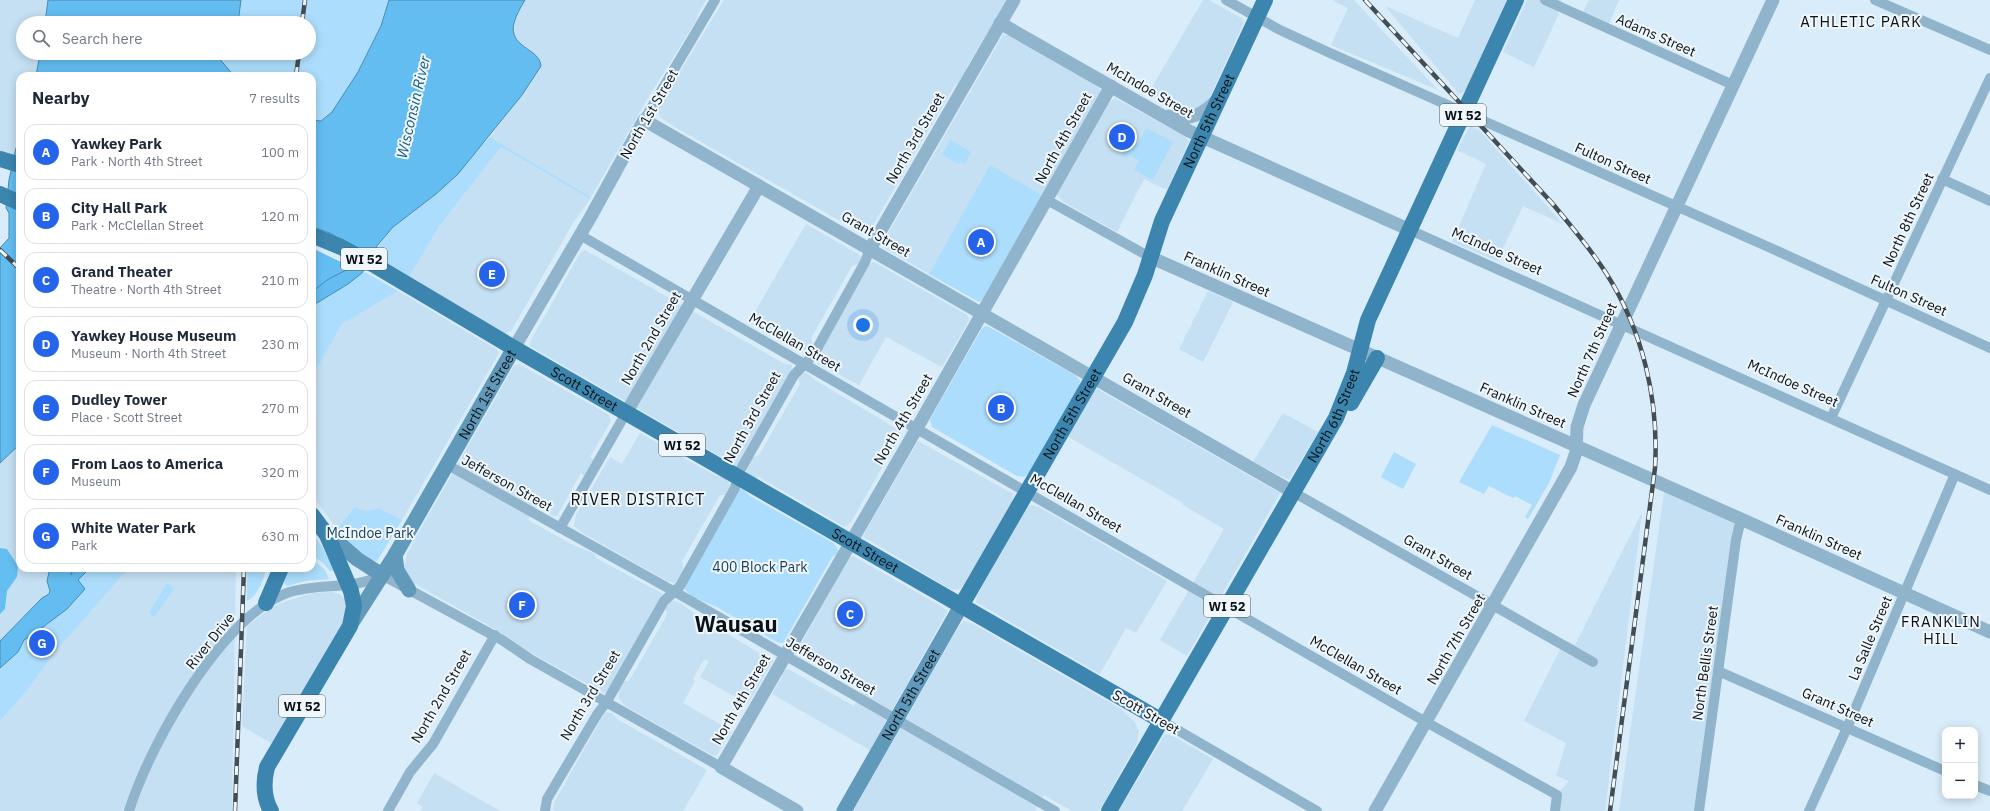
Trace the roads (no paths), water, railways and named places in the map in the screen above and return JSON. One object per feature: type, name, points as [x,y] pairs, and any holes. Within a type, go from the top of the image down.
[{"type":"main road","name":"North 5th Street","points":[[844,811],[1094,377],[1133,305],[1162,221],[1265,0]]},
{"type":"main road","name":"North 6th Street","points":[[1109,811],[1336,418],[1354,373],[1368,320],[1516,0]]},
{"type":"main road","points":[[2,194],[16,201]]},
{"type":"main road","name":"Scott Street","points":[[316,237],[342,247],[626,413],[1162,721]]},
{"type":"main road","name":"North 1st Street","points":[[271,811],[266,801],[264,790],[265,775],[271,759],[350,626],[395,555],[514,348]]},
{"type":"main road","points":[[1336,418],[1350,405],[1377,358]]},
{"type":"main road","name":"WI 52","points":[[316,520],[326,532],[349,584],[354,606],[350,626]]},
{"type":"main road","points":[[326,532],[357,559],[382,575]]},
{"type":"main road","points":[[395,555],[397,570],[409,590]]},
{"type":"main road","points":[[266,603],[279,572]]},
{"type":"street","name":"North 1st Street","points":[[514,348],[580,235],[644,120],[715,0]]},
{"type":"street","name":"North 3rd Street","points":[[545,810],[547,800],[578,746],[599,711],[606,703],[664,602],[675,592],[734,490],[737,476],[794,375],[805,364],[820,342],[864,264],[870,249],[1014,0]]},
{"type":"street","name":"Fulton Street","points":[[1226,0],[1280,30],[1886,300],[1990,348]]},
{"type":"street","name":"Adams Street","points":[[1545,0],[1733,85]]},
{"type":"street","name":"North 7th Street","points":[[1375,811],[1570,470],[1574,461],[1577,427],[1584,405],[1773,0]]},
{"type":"street","points":[[1875,0],[1990,50]]},
{"type":"street","name":"McIndoe Street","points":[[1000,23],[1202,137],[1990,490]]},
{"type":"street","name":"North 8th Street","points":[[1831,418],[1990,78]]},
{"type":"street","name":"North 4th Street","points":[[721,767],[1111,86]]},
{"type":"street","points":[[1159,114],[1176,118],[1191,118],[1204,112],[1220,97]]},
{"type":"street","name":"Grant Street","points":[[644,120],[1593,662]]},
{"type":"street","points":[[1942,179],[1990,201]]},
{"type":"street","name":"North 2nd Street","points":[[560,528],[759,186]]},
{"type":"street","name":"Franklin Street","points":[[1047,200],[1150,257],[1359,351],[1741,519],[1990,632]]},
{"type":"street","name":"McClellan Street","points":[[580,235],[1426,722],[1557,795],[1555,811]]},
{"type":"street","name":"Jefferson Street","points":[[446,464],[675,592],[1055,811]]},
{"type":"street","name":"La Salle Street","points":[[1809,811],[1847,728],[1955,474]]},
{"type":"street","name":"North Bellis Street","points":[[1699,811],[1736,540],[1741,519]]},
{"type":"street","points":[[382,575],[495,636],[530,659],[796,811]]},
{"type":"street","name":"River Drive","points":[[129,811],[137,788],[153,753],[187,694],[211,660],[236,629],[253,612],[266,603],[285,594],[301,589],[370,581],[382,575]]},
{"type":"street","name":"North 2nd Street","points":[[388,811],[410,772],[433,744],[495,636]]},
{"type":"street","name":"Grant Street","points":[[1718,671],[1942,771]]},
{"type":"street","name":"Scott Street","points":[[1162,721],[1316,811]]},
{"type":"street","points":[[1978,786],[1990,792]]},
{"type":"water","points":[[48,0],[241,0],[239,16],[46,16]]},
{"type":"water","name":"Wisconsin River","points":[[389,0],[525,0],[515,20],[513,31],[520,43],[536,55],[541,66],[522,95],[458,174],[436,194],[393,227],[377,246],[362,273],[348,284],[316,304],[316,289],[327,280],[346,270],[349,261],[347,252],[339,240],[328,232],[316,230],[316,120],[321,121],[332,112],[358,72],[381,26]]},
{"type":"water","points":[[39,60],[221,60],[231,72],[37,72]]},
{"type":"water","points":[[16,148],[16,448],[0,463],[0,248],[9,238],[9,213],[6,208],[9,180]]},
{"type":"water","points":[[49,572],[71,572],[71,575],[74,572],[86,572],[78,580],[85,589],[67,609],[24,640],[18,652],[0,668],[0,641],[42,598],[49,594],[50,591],[47,581]]},
{"type":"railway","points":[[303,16],[305,0]]},
{"type":"railway","points":[[1365,0],[1552,203],[1580,237],[1600,264],[1619,295],[1639,342],[1651,392],[1656,442],[1655,468],[1610,811]]},
{"type":"railway","points":[[297,72],[298,60]]},
{"type":"railway","points":[[0,250],[16,265]]},
{"type":"railway","points":[[235,811],[244,572]]},
{"type":"place","name":"Yawkey House Museum","points":[[1122,137]]},
{"type":"place","name":"Yawkey Park","points":[[981,242]]},
{"type":"place","name":"Dudley Tower","points":[[492,274]]},
{"type":"place","name":"City Hall Park","points":[[1001,408]]},
{"type":"place","name":"From Laos to America","points":[[522,605]]},
{"type":"place","name":"Grand Theater","points":[[850,614]]},
{"type":"place","name":"White Water Park","points":[[42,643]]},
{"type":"district","name":"ATHLETIC PARK","points":[[1861,21]]},
{"type":"district","name":"RIVER DISTRICT","points":[[638,499]]},
{"type":"district","name":"Wausau","points":[[736,623]]},
{"type":"district","name":"FRANKLIN HILL","points":[[1941,630]]},
{"type":"park label","name":"McIndoe Park","points":[[370,533]]},
{"type":"park label","name":"400 Block Park","points":[[760,567]]}]
